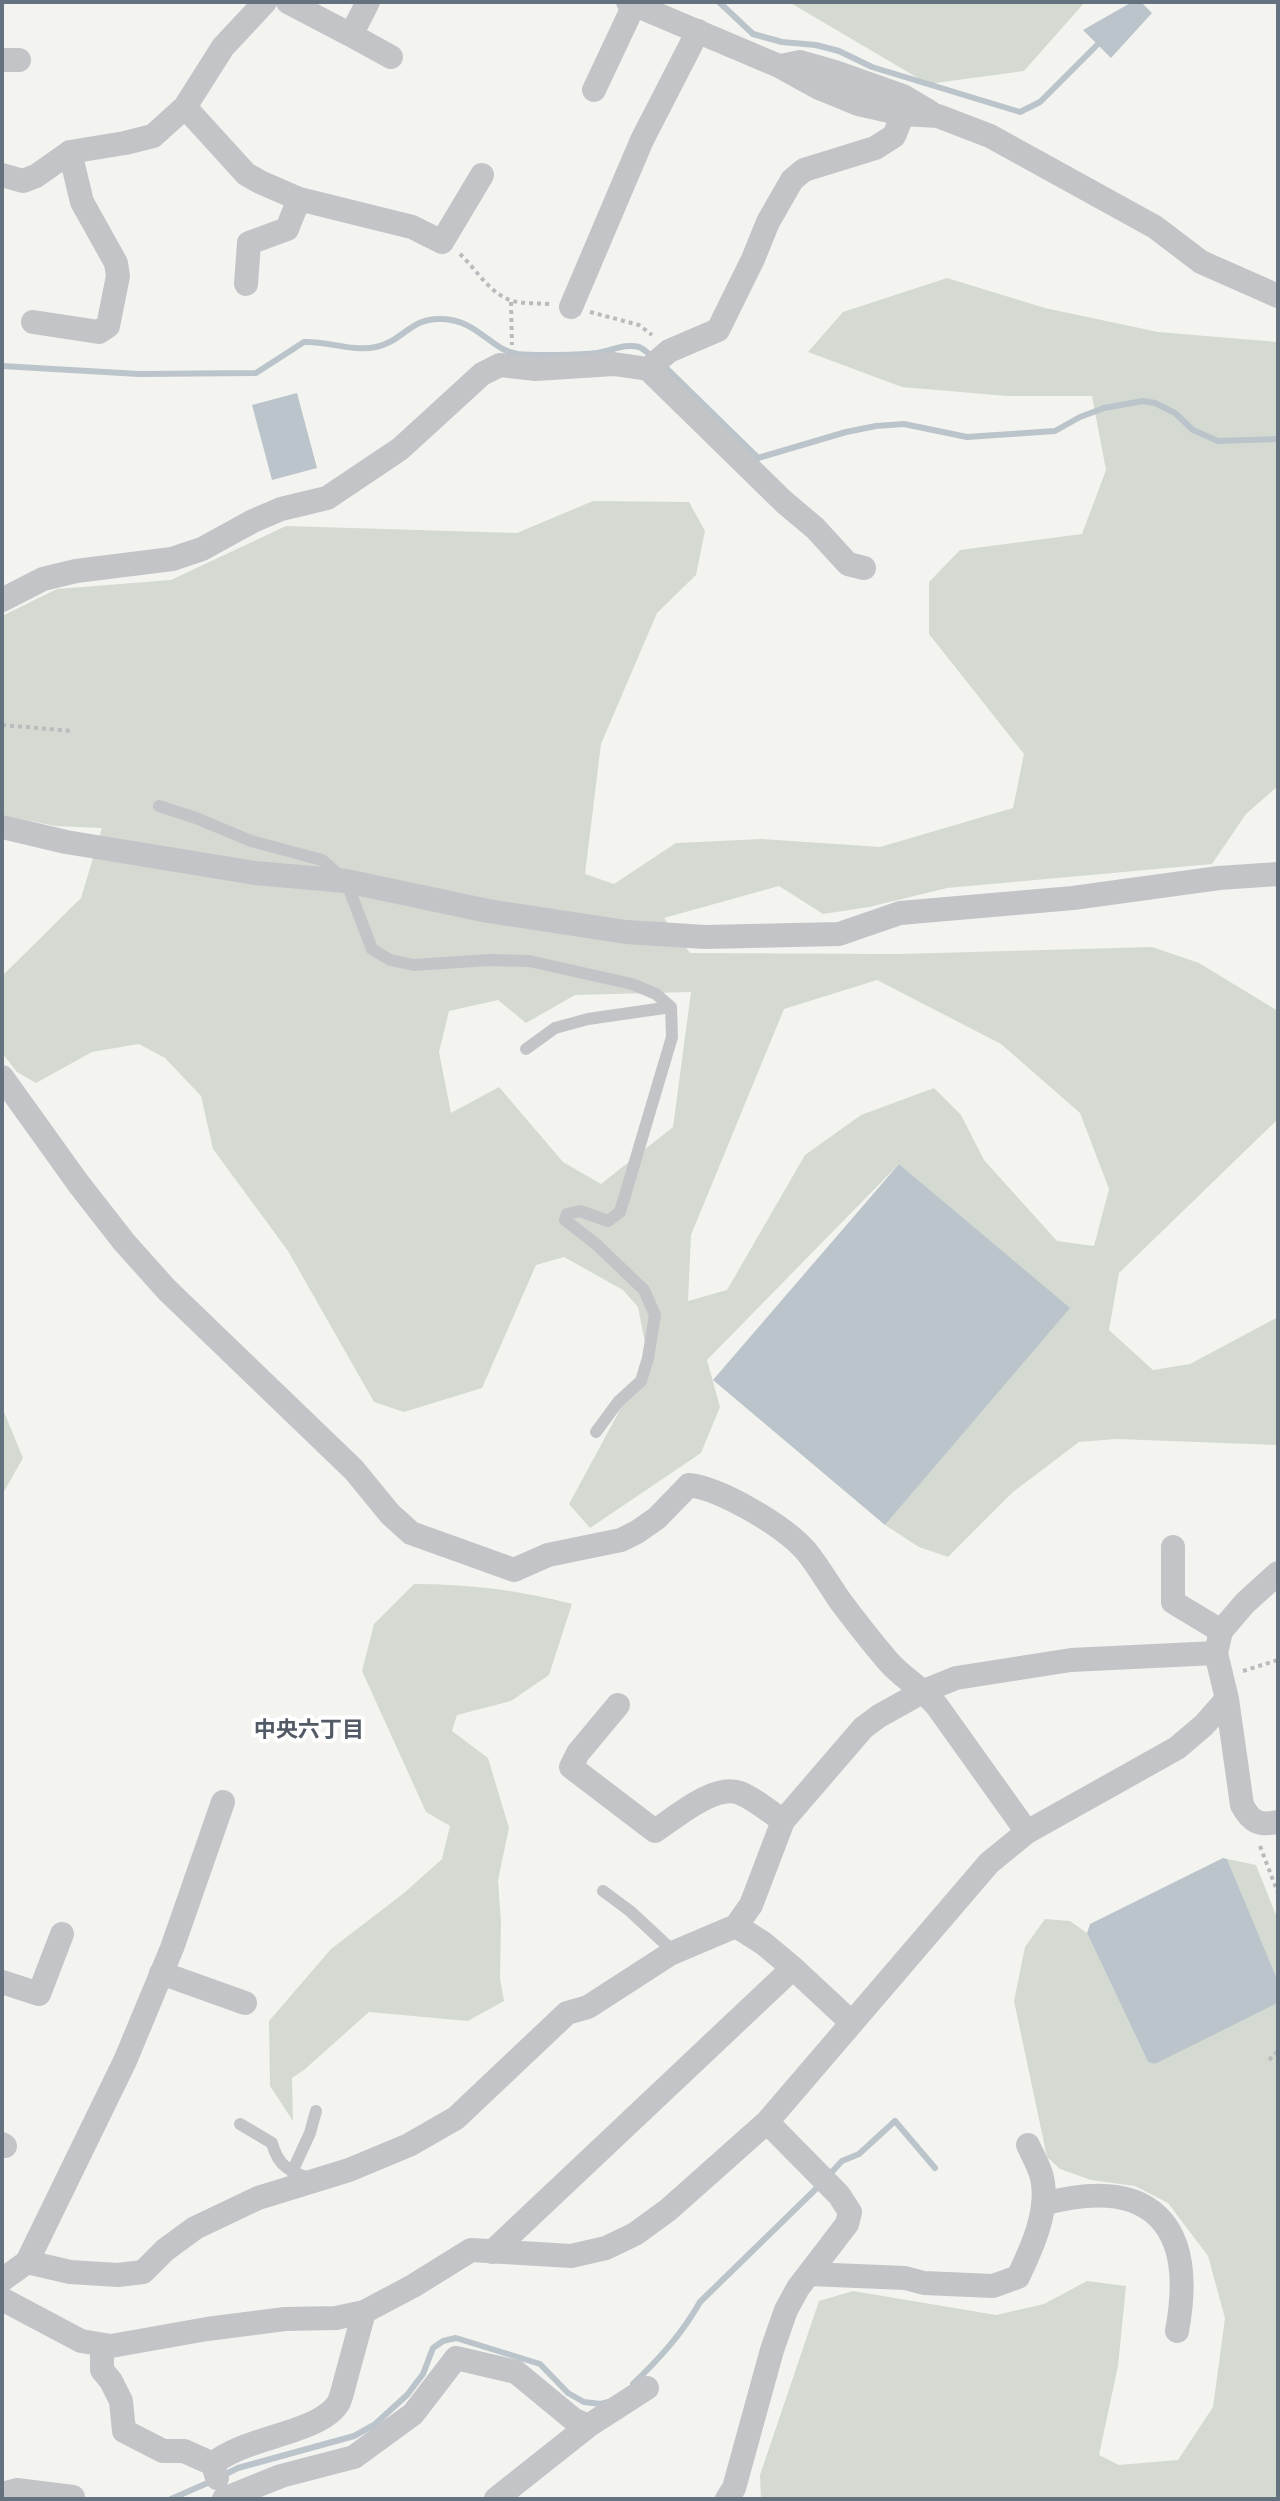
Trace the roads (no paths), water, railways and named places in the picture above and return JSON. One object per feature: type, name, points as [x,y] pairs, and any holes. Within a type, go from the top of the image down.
[{"type":"street","points":[[2,175],[23,181],[36,176],[70,152],[153,136],[185,107],[223,47],[265,2]]},
{"type":"street","points":[[288,2],[391,57]]},
{"type":"street","points":[[351,35],[368,2]]},
{"type":"street","points":[[594,90],[631,3],[779,66],[819,88],[858,104],[903,114],[938,116]]},
{"type":"street","points":[[571,307],[642,140],[698,31]]},
{"type":"street","points":[[779,66],[800,62],[835,72],[903,96],[938,116],[990,136],[1155,227],[1201,262],[1278,296]]},
{"type":"street","points":[[185,107],[246,174],[299,199],[412,227],[451,248],[482,175]]},
{"type":"street","points":[[648,369],[669,351],[718,330],[768,222],[792,180],[804,170],[875,148],[894,136],[903,114]]},
{"type":"street","points":[[33,322],[99,332],[108,326],[113,308],[118,276],[116,263],[82,202],[70,152]]},
{"type":"street","points":[[246,284],[249,243],[287,229],[299,199]]},
{"type":"street","points":[[2,600],[43,579],[76,571],[172,559],[202,549],[281,509],[327,498],[400,449],[482,374],[500,365],[536,369],[614,364],[648,369],[784,502],[815,528],[848,564],[864,568]]},
{"type":"street","points":[[2,827],[66,842],[255,873],[346,881],[488,911],[626,932],[705,937],[839,934],[900,913],[1073,898],[1219,878],[1278,874]]},
{"type":"street","points":[[2,1077],[78,1183],[167,1290],[354,1470],[390,1514],[411,1533],[514,1570],[548,1555],[621,1540],[657,1518],[689,1485],[705,1487],[742,1505],[803,1548],[890,1664],[924,1691],[1027,1832]]},
{"type":"street","points":[[1173,1547],[1173,1602],[1218,1642],[1242,1805],[1248,1817],[1265,1825],[1278,1822]]},
{"type":"street","points":[[27,2262],[70,2272],[118,2275],[143,2272],[165,2250],[195,2228],[258,2198],[349,2170],[409,2145],[456,2118],[567,2013],[588,2007],[674,1952],[736,1926],[751,1905],[783,1821],[863,1728],[879,1716],[924,1691],[956,1678],[1218,1642],[1245,1603],[1278,1573]]},
{"type":"street","points":[[2,2299],[81,2341],[111,2346],[285,2319],[336,2318],[364,2312],[471,2250],[571,2256],[590,2253],[635,2234],[668,2210],[767,2122],[989,1863],[1027,1832],[1177,1748],[1204,1725],[1225,1689]]},
{"type":"street","points":[[618,1705],[578,1753],[571,1767],[655,1831],[709,1796],[731,1791],[783,1821]]},
{"type":"street","points":[[2,2280],[27,2262],[125,2061],[161,1973],[223,1802]]},
{"type":"street","points":[[736,1926],[793,1968],[851,2022]]},
{"type":"street","points":[[2,1982],[39,1994],[62,1934]]},
{"type":"street","points":[[492,2252],[793,1968]]},
{"type":"street","points":[[161,1973],[245,2003]]},
{"type":"street","points":[[727,2499],[734,2488],[786,2310],[847,2224],[850,2212],[839,2195],[767,2122]]},
{"type":"street","points":[[809,2274],[993,2286],[1018,2277],[1031,2250],[1043,2204],[1042,2176],[1028,2145]]},
{"type":"street","points":[[1043,2204],[1092,2194],[1120,2197],[1145,2205],[1160,2216],[1173,2236],[1181,2265],[1183,2300],[1177,2331]]},
{"type":"street","points":[[213,2464],[234,2450],[311,2424],[329,2414],[339,2402],[364,2312]]},
{"type":"street","points":[[102,2345],[102,2370],[121,2401],[124,2431],[163,2451],[184,2451],[213,2464],[224,2499],[281,2476],[354,2457],[413,2414],[456,2358],[516,2372],[573,2419],[588,2426]]},
{"type":"street","points":[[496,2499],[588,2426],[647,2388]]},
{"type":"street","points":[[2,2494],[17,2490],[80,2498]]},
{"type":"lane","points":[[159,806],[251,841],[322,860],[346,881],[372,949],[390,960],[414,965],[529,961],[632,984],[656,994],[671,1007],[672,1037],[620,1212],[608,1221],[580,1211],[567,1214],[565,1220],[596,1244],[644,1290],[655,1315],[641,1381],[618,1402],[596,1432]]},
{"type":"lane","points":[[526,1049],[555,1028],[588,1019],[671,1007]]},
{"type":"lane","points":[[603,1891],[630,1911],[674,1952]]},
{"type":"lane","points":[[292,2172],[310,2133],[316,2111]]},
{"type":"lane","points":[[240,2124],[272,2143],[283,2167],[315,2180]]},
{"type":"waterway","points":[[719,2],[753,34],[839,51],[872,67],[1020,112],[1040,102],[1101,41]]},
{"type":"waterway","points":[[2,366],[139,374],[256,373],[304,342],[376,347],[431,319],[465,324],[499,347],[518,354],[589,354],[634,346],[654,358]]},
{"type":"waterway","points":[[663,365],[758,458],[876,426],[904,424],[967,437],[1055,431],[1104,408],[1143,401],[1175,413],[1193,430],[1218,441],[1278,439]]},
{"type":"waterway","points":[[829,2175],[842,2161],[859,2154],[895,2121],[935,2168]]},
{"type":"waterway","points":[[633,2384],[670,2346],[700,2302],[822,2183]]},
{"type":"waterway","points":[[222,2476],[238,2468],[354,2436],[374,2425],[407,2395],[423,2374],[433,2348],[443,2341],[456,2338],[540,2364],[568,2393],[584,2402],[608,2402]]},
{"type":"waterway","points":[[171,2499],[212,2481]]},
{"type":"district","name":"中央六丁目","points":[[309,1731]]}]
